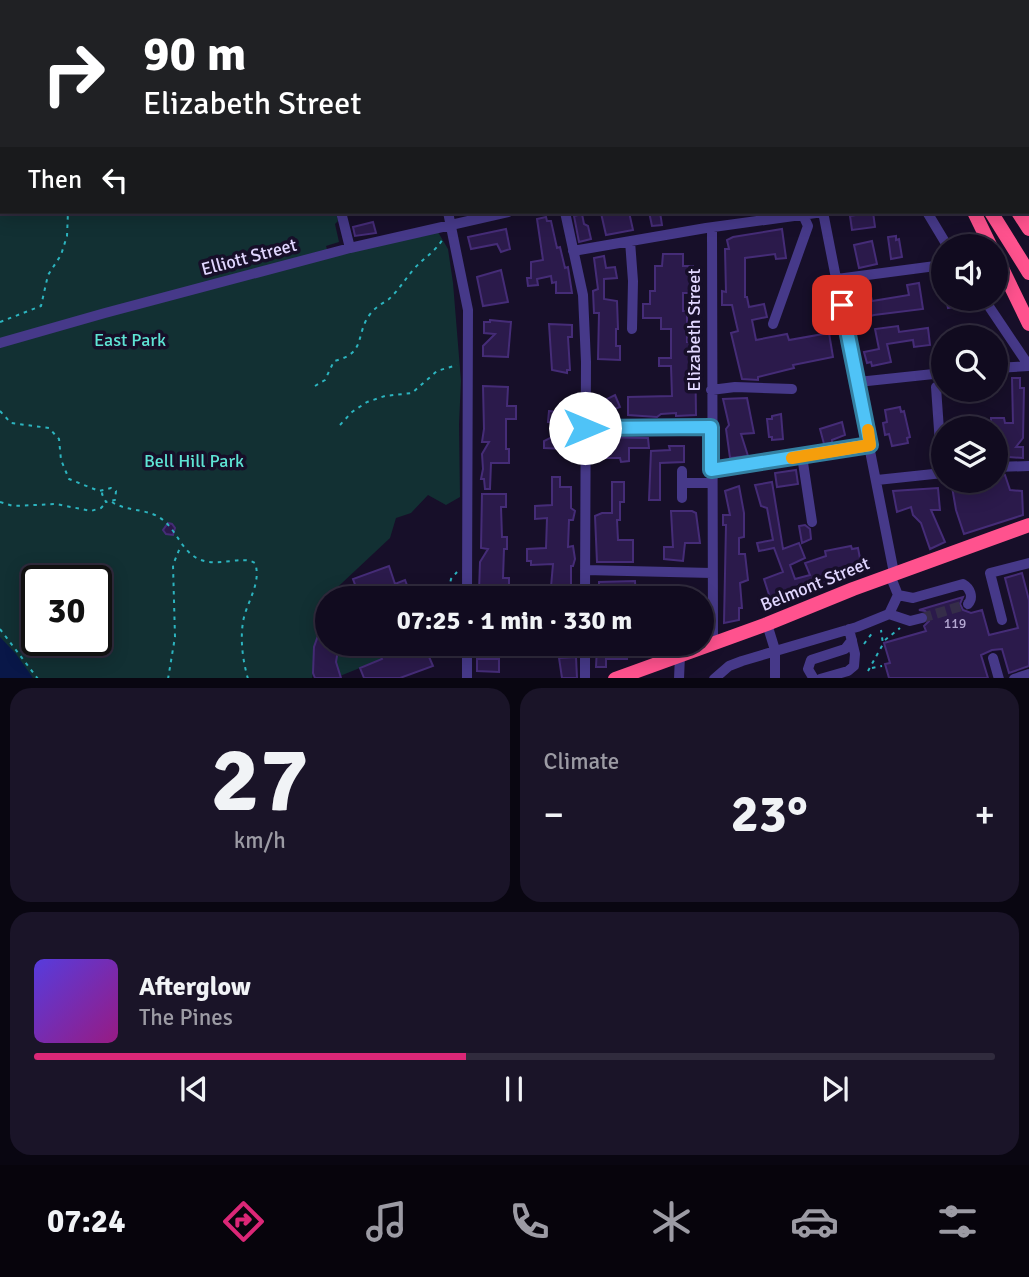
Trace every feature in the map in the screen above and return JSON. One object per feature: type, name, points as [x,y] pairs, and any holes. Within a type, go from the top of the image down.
[{"type":"highway","points":[[975,214],[985,234]]},
{"type":"highway","points":[[992,214],[1029,273]]},
{"type":"highway","points":[[1019,214],[1029,229]]},
{"type":"highway","points":[[1008,281],[1029,324]]},
{"type":"highway","name":"Belmont Street","points":[[714,643],[1029,525]]},
{"type":"highway","name":"Belmont Street","points":[[615,678],[678,656]]},
{"type":"street","points":[[342,214],[350,248]]},
{"type":"street","points":[[448,214],[467,300],[467,586]]},
{"type":"street","name":"Elliott Street","points":[[0,343],[350,248],[498,214]]},
{"type":"street","points":[[565,214],[583,295],[585,586]]},
{"type":"street","points":[[929,214],[941,234]]},
{"type":"street","points":[[573,251],[712,228],[824,216],[898,595],[889,614],[854,639],[845,649],[811,660],[808,669],[814,678]]},
{"type":"street","points":[[773,324],[806,220]]},
{"type":"street","name":"Elizabeth Street","points":[[712,228],[712,586]]},
{"type":"street","points":[[630,241],[632,329]]},
{"type":"street","points":[[837,279],[931,267]]},
{"type":"street","points":[[992,311],[1029,366]]},
{"type":"street","points":[[1008,367],[1029,366]]},
{"type":"street","points":[[858,382],[931,374]]},
{"type":"street","points":[[711,390],[735,387],[792,389]]},
{"type":"street","points":[[585,428],[711,427]]},
{"type":"street","points":[[711,470],[870,445]]},
{"type":"street","points":[[802,456],[812,522]]},
{"type":"street","points":[[1008,467],[1029,466]]},
{"type":"street","points":[[681,471],[682,498]]},
{"type":"street","points":[[877,480],[931,474]]},
{"type":"street","points":[[682,483],[711,483]]},
{"type":"street","points":[[1002,620],[990,573],[1029,563]]},
{"type":"street","points":[[585,570],[712,573]]},
{"type":"street","points":[[898,595],[913,598],[963,584],[970,592],[968,604]]},
{"type":"street","points":[[889,614],[910,621],[922,618]]},
{"type":"street","points":[[767,624],[775,650],[775,678]]},
{"type":"street","points":[[714,678],[729,666],[775,650],[854,639]]},
{"type":"street","points":[[820,678],[852,668],[855,658],[854,639]]},
{"type":"street","points":[[467,656],[467,678]]},
{"type":"street","points":[[585,656],[585,678]]},
{"type":"street","points":[[679,678],[681,656]]},
{"type":"street","points":[[993,658],[999,678]]},
{"type":"street","points":[[1014,678],[1029,674]]},
{"type":"path","points":[[0,322],[41,306],[48,275],[61,255],[67,236],[68,214]]},
{"type":"path","points":[[315,386],[325,380],[334,362],[347,358],[359,347],[363,329],[371,313],[406,282],[414,269],[436,250],[444,236]]},
{"type":"path","points":[[340,425],[352,412],[367,402],[385,396],[412,393],[437,371],[468,364]]},
{"type":"path","points":[[0,411],[11,423],[49,428],[59,439],[61,460],[69,479],[103,491],[111,488],[116,491],[115,500],[112,502]]},
{"type":"path","points":[[103,491],[106,502]]},
{"type":"path","points":[[0,502],[13,506],[55,505],[91,510],[101,508],[106,502]]},
{"type":"path","points":[[106,502],[112,502],[123,510],[131,509],[163,519],[181,545],[199,559],[217,564],[248,559],[255,563],[257,583],[247,606],[242,629],[242,650],[248,678]]},
{"type":"path","points":[[168,678],[175,637],[173,565],[181,545]]},
{"type":"path","points":[[450,586],[453,575],[458,572]]},
{"type":"path","points":[[854,639],[878,626],[884,641]]},
{"type":"path","points":[[881,666],[869,670],[884,641],[904,626]]},
{"type":"path","points":[[0,629],[38,678]]},
{"type":"green space","name":"Bell Hill Park","points":[[0,214],[336,214],[338,221],[335,224],[339,242],[326,246],[328,252],[438,232],[448,249],[453,283],[461,381],[460,497],[446,505],[428,495],[411,513],[396,518],[390,538],[339,586],[315,586],[316,656],[312,678],[0,678]]},
{"type":"green space","points":[[337,656],[381,656],[382,659],[340,676]]},
{"type":"shaded area","points":[[0,637],[16,654],[33,678],[0,678]]},
{"type":"building","points":[[582,214],[591,239],[579,242],[574,216]]},
{"type":"building","points":[[601,214],[629,214],[633,230],[606,235]]},
{"type":"building","points":[[649,214],[660,214],[662,225],[652,226]]},
{"type":"building","points":[[873,214],[875,227],[852,230],[850,216]]},
{"type":"building","points":[[546,217],[547,221],[551,221],[565,268],[568,267],[572,293],[556,293],[556,282],[552,283],[551,276],[537,279],[538,285],[528,286],[531,262],[543,260],[537,219]]},
{"type":"building","points":[[373,222],[376,233],[355,236],[353,227]]},
{"type":"building","points":[[506,229],[510,249],[501,252],[497,244],[471,249],[468,237]]},
{"type":"building","points":[[782,229],[786,258],[776,259],[775,254],[745,258],[745,297],[749,307],[764,304],[767,317],[752,320],[756,340],[787,334],[789,340],[829,333],[833,357],[793,365],[794,368],[758,377],[758,380],[742,379],[731,333],[738,331],[732,305],[722,305],[722,291],[726,292],[725,249],[729,249],[727,240]]},
{"type":"building","points":[[896,236],[902,257],[891,259],[888,237]]},
{"type":"building","points":[[872,241],[877,264],[859,268],[854,245]]},
{"type":"building","points":[[663,254],[683,254],[683,266],[693,266],[693,293],[683,293],[683,311],[687,311],[687,342],[695,342],[696,415],[628,415],[628,397],[672,396],[671,366],[659,366],[659,358],[671,358],[671,329],[661,329],[661,318],[643,318],[643,304],[650,304],[650,291],[655,291],[655,266],[662,266]]},
{"type":"building","points":[[604,256],[606,268],[615,267],[617,278],[604,279],[604,299],[617,301],[616,346],[620,346],[620,360],[598,359],[599,313],[594,313],[593,291],[598,289],[594,258]]},
{"type":"building","points":[[501,270],[508,302],[483,306],[477,277]]},
{"type":"building","points":[[919,283],[923,309],[861,319],[856,295],[870,292],[872,301],[909,295],[907,285]]},
{"type":"building","points":[[484,322],[511,322],[508,357],[483,356],[483,346],[495,334],[484,333]]},
{"type":"building","points":[[549,324],[572,325],[572,337],[568,337],[570,370],[567,370],[567,373],[552,370]]},
{"type":"building","points":[[898,326],[899,332],[928,328],[930,345],[914,347],[913,340],[887,344],[891,362],[872,366],[871,362],[867,363],[864,352],[879,349],[875,329]]},
{"type":"building","points":[[1012,378],[1020,378],[1020,388],[1024,388],[1023,438],[1016,447],[1023,447],[1023,458],[1008,457],[1008,423],[1013,423]]},
{"type":"building","points":[[483,386],[508,387],[507,406],[516,406],[516,419],[506,419],[509,463],[491,463],[490,489],[485,489],[484,479],[481,479],[482,454],[489,442],[482,442]]},
{"type":"building","points":[[615,395],[620,407],[608,412],[603,401]]},
{"type":"building","points":[[747,398],[754,433],[741,434],[748,456],[730,458],[726,429],[729,425],[723,399]]},
{"type":"building","points":[[900,407],[901,412],[904,411],[910,437],[907,438],[908,443],[892,446],[889,434],[885,435],[885,410]]},
{"type":"building","points":[[549,411],[567,413],[567,423],[548,422]]},
{"type":"building","points":[[781,414],[783,439],[772,440],[772,437],[769,437],[767,419]]},
{"type":"building","points":[[842,422],[845,435],[832,440],[832,443],[824,444],[820,429]]},
{"type":"building","points":[[552,437],[565,438],[566,449],[544,448],[544,441]]},
{"type":"building","points":[[595,437],[648,438],[649,448],[629,448],[629,461],[599,458],[599,445],[595,445]]},
{"type":"building","points":[[669,446],[684,446],[684,462],[660,463],[660,500],[649,500],[651,451],[670,450]]},
{"type":"building","points":[[796,470],[798,484],[777,487],[775,473]]},
{"type":"building","points":[[552,477],[560,477],[560,487],[571,487],[571,508],[575,511],[573,520],[569,520],[568,547],[573,546],[575,559],[571,566],[571,586],[551,586],[553,564],[531,565],[531,561],[527,561],[527,549],[546,548],[547,518],[535,519],[535,506],[552,505]]},
{"type":"building","points":[[612,482],[624,482],[624,502],[620,502],[620,520],[617,520],[618,540],[633,540],[633,562],[597,562],[595,516],[612,513]]},
{"type":"building","points":[[772,482],[783,549],[799,543],[805,558],[790,565],[795,579],[810,575],[805,563],[826,556],[825,551],[851,546],[852,549],[858,548],[862,569],[825,577],[826,582],[820,587],[815,585],[814,581],[798,585],[800,591],[779,598],[782,604],[773,607],[764,579],[783,572],[774,548],[759,551],[757,543],[773,540],[767,508],[761,506],[755,485]]},
{"type":"building","points":[[1008,484],[1010,490],[1022,491],[1023,515],[964,534],[953,493],[1008,493]]},
{"type":"building","points":[[739,486],[744,513],[744,537],[739,538],[739,554],[745,554],[748,580],[740,583],[742,608],[739,608],[739,620],[724,623],[726,525],[723,525],[723,515],[730,515],[725,491]]},
{"type":"building","points":[[931,488],[931,493],[938,493],[940,510],[931,510],[945,542],[930,549],[921,523],[913,515],[911,507],[897,512],[893,491]]},
{"type":"building","points":[[482,494],[506,494],[506,507],[501,507],[502,537],[507,537],[503,578],[509,578],[509,586],[479,586],[480,562],[488,549],[481,548]]},
{"type":"building","points":[[671,511],[696,513],[700,543],[685,543],[683,561],[664,559],[664,547],[673,547]]},
{"type":"building","points":[[168,523],[175,528],[173,535],[166,534],[163,530]]},
{"type":"building","points":[[805,525],[810,529],[811,539],[802,543],[799,526]]},
{"type":"building","points":[[389,566],[395,584],[405,580],[407,586],[356,586],[353,579]]},
{"type":"building","points":[[1022,573],[1029,600],[1029,666],[1009,673],[1002,649],[981,655],[988,678],[889,678],[885,664],[890,663],[884,643],[926,631],[924,626],[929,621],[929,615],[919,610],[963,597],[960,604],[963,610],[971,613],[982,610],[989,635],[1018,628],[1005,578]]},
{"type":"building","points":[[635,581],[635,586],[599,586],[599,582]]},
{"type":"building","points":[[315,644],[315,656],[337,656],[341,678],[315,678],[314,647]]},
{"type":"building","points":[[381,656],[429,656],[433,666],[400,678],[364,678],[360,668],[382,659]]},
{"type":"building","points":[[597,656],[627,656],[627,659],[606,659],[606,667],[596,667]]},
{"type":"building","points":[[576,657],[577,678],[562,678],[559,658]]},
{"type":"building","points":[[477,659],[499,659],[499,672],[477,671]]},
{"type":"tunnel","points":[[922,618],[968,604]]},
{"type":"slow traffic","points":[[792,458],[870,445],[868,430]]},
{"type":"route","points":[[585,428],[711,427],[711,470],[870,445],[842,305]]},
{"type":"park label","name":"East Park","points":[[130,340]]}]
